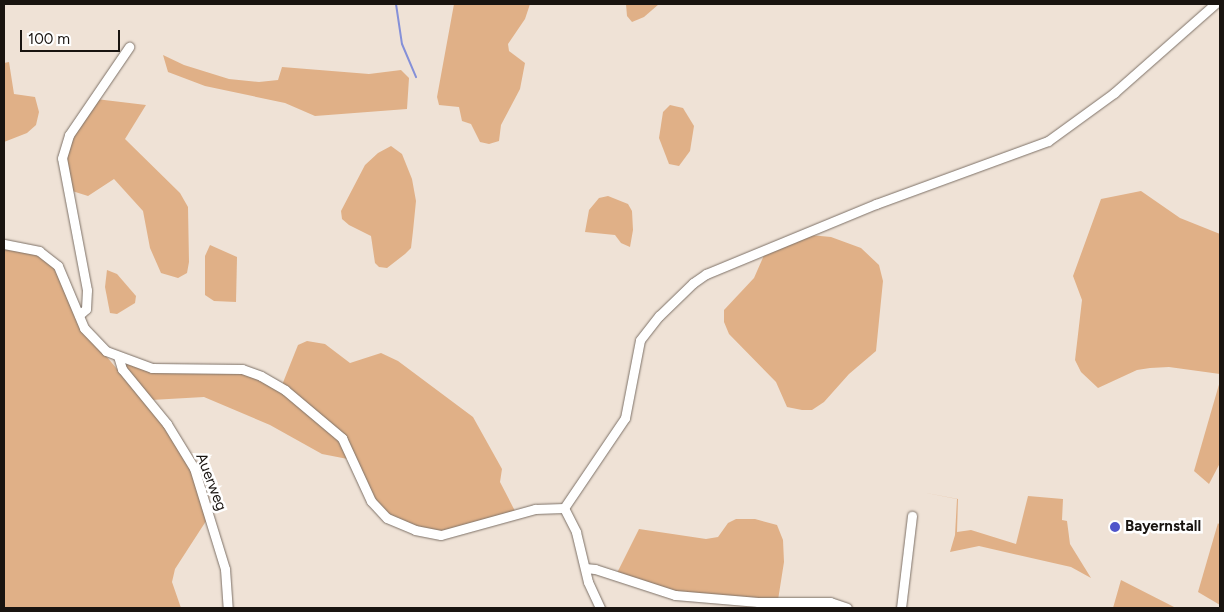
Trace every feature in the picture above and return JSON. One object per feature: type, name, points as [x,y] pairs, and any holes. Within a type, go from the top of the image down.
[{"type":"street","points":[[564,508],[624,418],[640,340],[659,316],[693,283],[706,274],[876,204],[1048,141],[1114,93],[1214,4]]},
{"type":"street","points":[[79,315],[86,309],[87,290],[80,241],[62,170],[63,152],[81,116],[130,47]]},
{"type":"street","points":[[4,244],[30,248],[52,259],[64,275],[79,315],[93,340],[118,356],[152,368],[236,368],[273,382],[342,438],[371,501],[380,515],[416,530],[441,535],[535,509],[564,508]]},
{"type":"street","name":"Auerweg","points":[[118,356],[122,369],[167,424],[194,468],[225,569],[228,608]]},
{"type":"street","points":[[564,508],[576,532],[585,568],[600,608]]},
{"type":"street","points":[[901,608],[909,565],[912,516]]},
{"type":"street","points":[[585,568],[595,569],[675,595],[758,602],[830,602],[847,608]]},
{"type":"shaded area","points":[[454,4],[530,4],[525,19],[508,44],[509,51],[525,63],[520,89],[501,125],[499,141],[489,144],[480,142],[471,124],[462,121],[459,107],[439,105],[437,97]]},
{"type":"shaded area","points":[[626,4],[659,4],[644,17],[632,22],[627,16]]},
{"type":"shaded area","points":[[163,55],[184,65],[229,79],[259,82],[278,80],[282,67],[369,74],[401,70],[409,78],[407,109],[315,116],[285,103],[205,86],[168,72]]},
{"type":"shaded area","points":[[9,62],[14,94],[35,97],[39,112],[36,125],[27,133],[4,142],[4,63]]},
{"type":"shaded area","points":[[96,99],[146,105],[125,139],[180,193],[188,207],[189,262],[187,273],[178,278],[161,273],[150,248],[143,211],[114,179],[88,196],[69,190],[65,170],[67,145]]},
{"type":"shaded area","points":[[670,105],[683,108],[694,126],[690,151],[679,166],[669,164],[659,138],[663,112]]},
{"type":"shaded area","points":[[391,146],[402,154],[412,179],[416,201],[411,248],[387,268],[379,267],[375,263],[371,236],[349,225],[342,219],[341,211],[365,165],[378,153]]},
{"type":"shaded area","points":[[1141,191],[1180,218],[1220,234],[1220,374],[1169,367],[1150,368],[1137,370],[1098,388],[1081,372],[1075,360],[1082,300],[1073,276],[1101,199]]},
{"type":"shaded area","points":[[608,196],[628,204],[632,211],[633,230],[630,247],[621,243],[615,235],[585,232],[589,210],[599,198]]},
{"type":"shaded area","points":[[810,235],[831,237],[861,248],[879,265],[883,281],[876,351],[849,374],[824,402],[812,410],[802,410],[787,407],[776,382],[729,334],[724,322],[724,310],[754,278],[765,253]]},
{"type":"shaded area","points":[[210,245],[237,257],[236,302],[214,301],[205,295],[205,256]]},
{"type":"shaded area","points":[[4,247],[32,251],[52,262],[101,350],[170,432],[190,466],[208,518],[175,569],[172,582],[181,608],[4,608]]},
{"type":"shaded area","points":[[107,270],[117,274],[136,296],[135,303],[117,314],[110,313],[105,287]]},
{"type":"shaded area","points":[[307,341],[325,344],[350,363],[381,353],[398,361],[473,417],[502,469],[500,482],[515,511],[438,532],[426,531],[385,514],[369,491],[358,461],[322,454],[270,425],[204,397],[151,400],[125,366],[129,363],[245,372],[280,390],[298,345]]},
{"type":"shaded area","points":[[1220,381],[1220,463],[1209,484],[1194,471]]},
{"type":"shaded area","points":[[921,492],[958,499],[957,532],[971,530],[1016,544],[1028,496],[1063,499],[1062,520],[1067,521],[1070,544],[1091,578],[1071,567],[979,546],[950,552],[955,535],[957,499]]},
{"type":"shaded area","points":[[736,519],[755,519],[777,525],[783,540],[784,562],[778,600],[673,592],[616,575],[639,529],[706,539],[718,537],[728,523]]},
{"type":"shaded area","points":[[1218,523],[1220,526],[1220,605],[1198,592]]},
{"type":"shaded area","points":[[1121,580],[1176,608],[1113,608]]},
{"type":"waterway","points":[[396,4],[402,44],[416,77]]},
{"type":"place","name":"Bayernstall","points":[[1115,527]]}]
